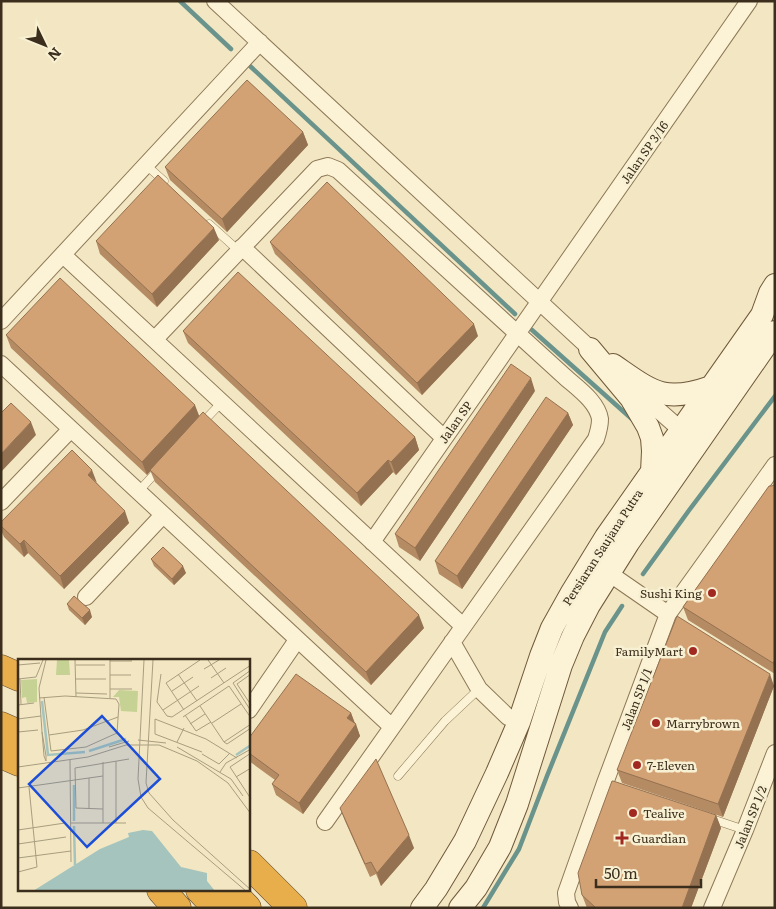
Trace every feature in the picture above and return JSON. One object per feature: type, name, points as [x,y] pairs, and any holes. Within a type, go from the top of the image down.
[{"type":"highway","points":[[1,669],[18,677]]},
{"type":"highway","points":[[1,707],[18,713]]},
{"type":"highway","points":[[1,726],[18,734]]},
{"type":"highway","points":[[1,754],[18,762]]},
{"type":"highway","points":[[250,865],[293,908]]},
{"type":"highway","points":[[163,892],[177,908]]},
{"type":"highway","points":[[202,892],[217,908]]},
{"type":"highway","points":[[232,892],[247,908]]},
{"type":"main road","name":"Persiaran Saujana Putra","points":[[422,908],[436,889],[464,841],[497,773],[519,722],[540,656],[552,628],[600,567],[768,324],[770,292],[775,285]]},
{"type":"main road","points":[[768,324],[775,297]]},
{"type":"main road","name":"Persiaran Saujana Putra","points":[[460,908],[476,888],[500,847],[517,804],[561,665],[589,605],[606,537],[710,387],[768,324]]},
{"type":"main road","points":[[590,349],[654,391],[667,395],[682,394],[697,392],[710,387]]},
{"type":"main road","points":[[590,349],[631,398],[648,427],[652,438],[652,472]]},
{"type":"street","points":[[215,1],[538,302],[681,430]]},
{"type":"street","name":"Jalan SP 3/16","points":[[538,302],[749,1]]},
{"type":"street","points":[[1,321],[260,42]]},
{"type":"street","points":[[154,340],[317,169],[328,166],[338,170],[590,400],[598,411],[600,421],[596,439],[325,822]]},
{"type":"street","points":[[240,249],[444,438]]},
{"type":"street","points":[[63,255],[463,626]]},
{"type":"street","name":"Jalan SP","points":[[372,542],[538,302]]},
{"type":"street","points":[[1,364],[392,727]]},
{"type":"street","points":[[1,502],[71,429]]},
{"type":"street","name":"Jalan SP 1/1","points":[[568,905],[566,893],[672,617],[765,486],[775,465]]},
{"type":"street","points":[[86,597],[163,514]]},
{"type":"street","points":[[600,567],[672,617]]},
{"type":"street","points":[[250,709],[298,640]]},
{"type":"street","points":[[452,642],[479,689],[508,717],[519,722]]},
{"type":"street","name":"Jalan SP 1/2","points":[[712,908],[775,753]]},
{"type":"lane","points":[[146,165],[172,189]]},
{"type":"lane","points":[[205,220],[240,249]]},
{"type":"lane","points":[[197,429],[222,402]]},
{"type":"lane","points":[[138,492],[165,463]]},
{"type":"lane","points":[[398,776],[445,721],[479,689]]},
{"type":"lane","points":[[698,814],[745,830]]},
{"type":"building","points":[[247,80],[303,132],[222,219],[165,167]]},
{"type":"building","points":[[158,175],[214,228],[152,294],[96,241]]},
{"type":"building","points":[[327,182],[474,324],[417,383],[270,242]]},
{"type":"building","points":[[238,272],[415,437],[391,462],[388,460],[357,493],[183,331]]},
{"type":"building","points":[[60,278],[195,405],[142,462],[6,335]]},
{"type":"building","points":[[511,364],[531,378],[415,548],[395,534]]},
{"type":"building","points":[[546,397],[568,413],[457,576],[435,561]]},
{"type":"building","points":[[11,403],[31,422],[1,454],[1,413]]},
{"type":"building","points":[[203,412],[419,615],[366,672],[150,470]]},
{"type":"building","points":[[72,450],[92,470],[88,475],[125,511],[60,576],[24,540],[20,544],[1,526],[1,522]]},
{"type":"building","points":[[775,484],[775,660],[773,663],[683,607],[769,486]]},
{"type":"building","points":[[163,547],[183,566],[172,579],[151,559]]},
{"type":"building","points":[[74,596],[90,610],[82,618],[67,604]]},
{"type":"building","points":[[677,616],[770,674],[718,804],[617,770]]},
{"type":"building","points":[[296,674],[351,713],[347,718],[356,724],[299,803],[272,784],[279,775],[250,754],[250,737]]},
{"type":"building","points":[[376,759],[409,835],[377,873],[371,862],[365,864],[340,808]]},
{"type":"building","points":[[612,781],[716,815],[682,908],[596,908],[582,895],[578,873]]},
{"type":"waterway","points":[[180,1],[231,49]]},
{"type":"waterway","points":[[250,66],[515,314]]},
{"type":"waterway","points":[[532,330],[633,420]]},
{"type":"waterway","points":[[643,574],[775,396]]},
{"type":"waterway","points":[[483,908],[519,849],[605,632],[622,606]]},
{"type":"place","name":"Sushi King","points":[[712,593]]},
{"type":"place","name":"FamilyMart","points":[[693,651]]},
{"type":"place","name":"Marrybrown","points":[[656,723]]},
{"type":"place","name":"7-Eleven","points":[[637,765]]},
{"type":"place","name":"Tealive","points":[[633,813]]},
{"type":"place","name":"Guardian","points":[[622,838]]}]
